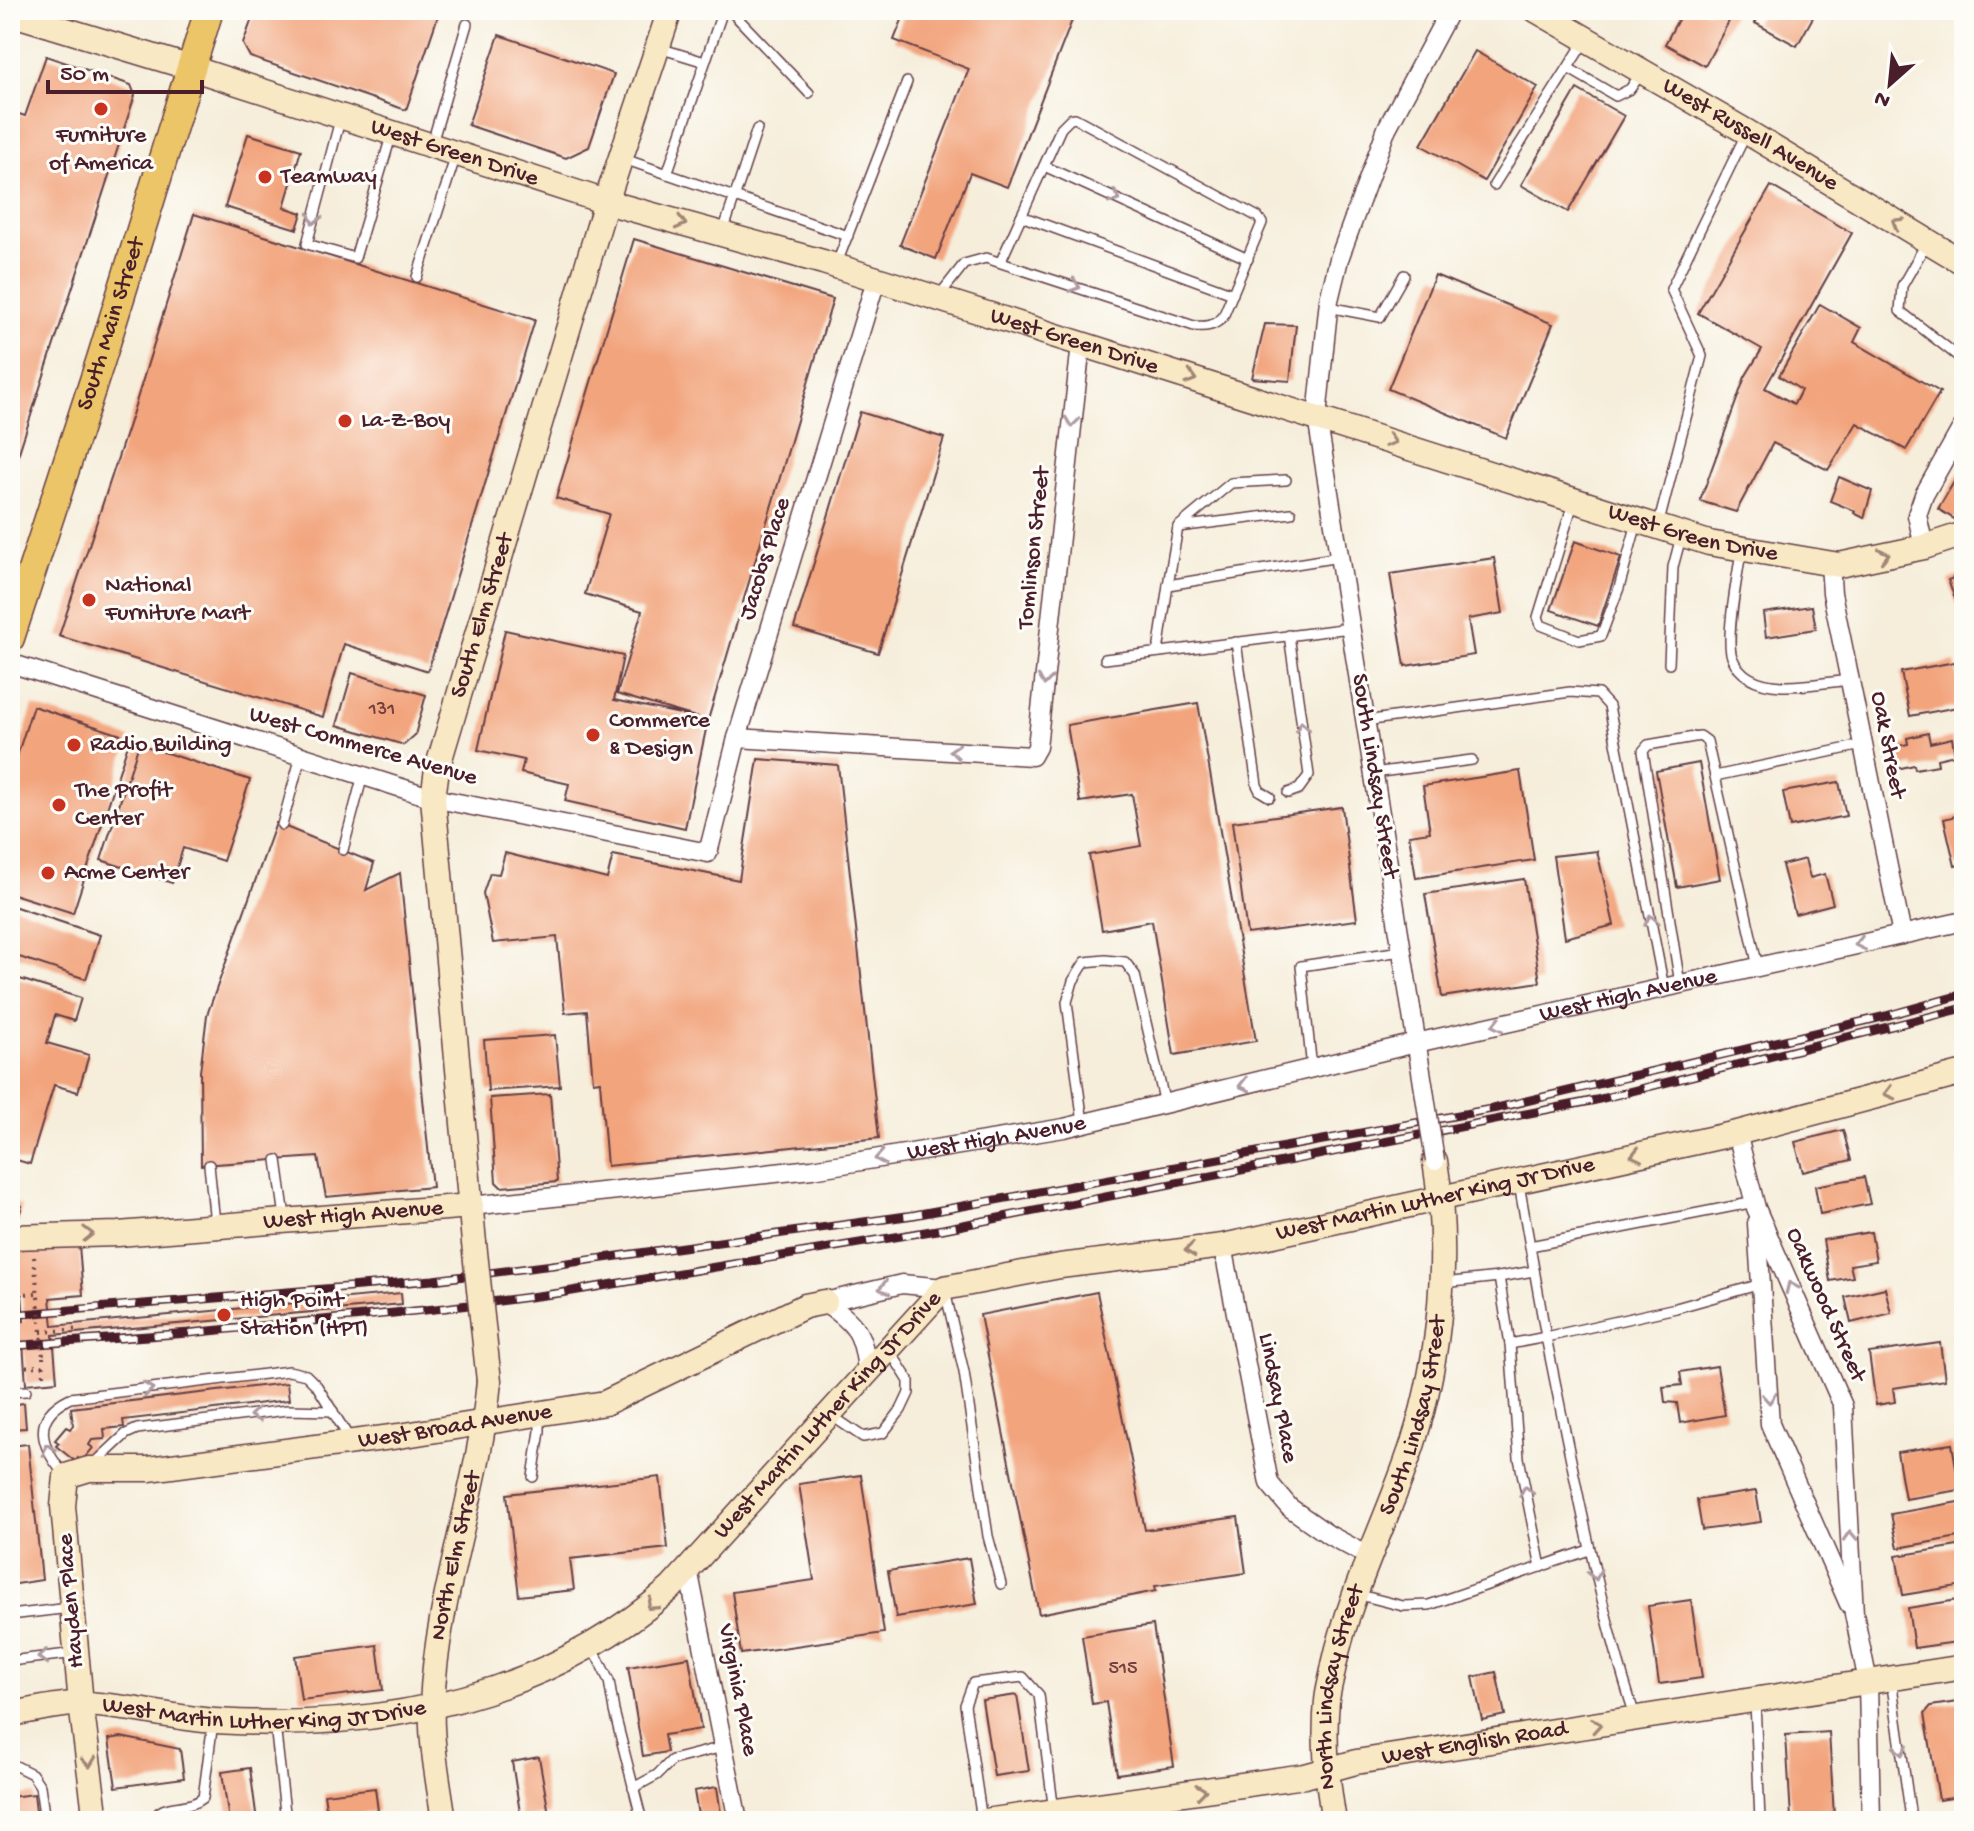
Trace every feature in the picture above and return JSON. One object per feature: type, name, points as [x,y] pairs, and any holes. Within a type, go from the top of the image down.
[{"type":"main road","name":"South Main Street","points":[[10,638],[101,359],[209,10]]},
{"type":"main road","name":"South Elm Street","points":[[474,1243],[433,798],[437,769],[606,202],[670,10]]},
{"type":"main road","name":"West Russell Avenue","points":[[1536,10],[1964,263]]},
{"type":"main road","name":"West Green Drive","points":[[10,13],[606,202],[836,266],[1709,543],[1839,565],[1924,547],[1964,534]]},
{"type":"main road","name":"West Martin Luther King Jr Drive","points":[[10,1714],[81,1704],[213,1721],[275,1725],[349,1721],[431,1708],[534,1674],[592,1646],[641,1614],[671,1588],[944,1288],[1060,1266],[1223,1246],[1737,1133],[1964,1073]]},
{"type":"main road","name":"South Lindsay Street","points":[[1370,1557],[1414,1438],[1429,1380],[1441,1284],[1441,1199],[1435,1161]]},
{"type":"main road","name":"West High Avenue","points":[[10,1237],[118,1234],[471,1206]]},
{"type":"main road","name":"North Elm Street","points":[[444,1821],[431,1708],[439,1625],[485,1422],[489,1381],[474,1243]]},
{"type":"main road","name":"West Broad Avenue","points":[[78,1472],[149,1469],[605,1403],[805,1306],[825,1302]]},
{"type":"main road","name":"Hayden Place","points":[[78,1472],[63,1506],[81,1704],[96,1821]]},
{"type":"main road","name":"North Lindsay Street","points":[[1334,1821],[1325,1771],[1327,1698],[1342,1631],[1370,1557]]},
{"type":"main road","name":"West English Road","points":[[984,1821],[1054,1812],[1139,1811],[1305,1776],[1356,1762],[1964,1667]]},
{"type":"street","name":"South Lindsay Street","points":[[1435,1161],[1317,417],[1328,307],[1339,259],[1387,128],[1450,10]]},
{"type":"street","name":"Jacobs Place","points":[[708,853],[737,738],[876,280]]},
{"type":"street","name":"Tomlinson Street","points":[[737,738],[1032,756],[1037,747],[1047,668],[1081,344]]},
{"type":"street","points":[[1924,547],[1917,515],[1924,495],[1964,424]]},
{"type":"street","name":"Oak Street","points":[[1830,564],[1832,593],[1902,935]]},
{"type":"street","name":"West Commerce Avenue","points":[[10,663],[433,798],[708,853]]},
{"type":"street","name":"West High Avenue","points":[[471,1206],[812,1169],[1083,1123],[1416,1043],[1964,921]]},
{"type":"street","name":"Oakwood Street","points":[[1737,1133],[1756,1205],[1843,1406],[1854,1614]]},
{"type":"street","name":"Oakwood Street","points":[[1756,1205],[1770,1424],[1880,1680],[1871,1821]]},
{"type":"street","name":"Lindsay Place","points":[[1223,1246],[1269,1483],[1289,1507],[1329,1535],[1370,1557]]},
{"type":"street","name":"West Broad Avenue","points":[[825,1302],[902,1284],[944,1288]]},
{"type":"street","points":[[825,1302],[849,1321],[864,1344],[867,1371]]},
{"type":"street","name":"Virginia Place","points":[[688,1569],[738,1821]]},
{"type":"lane","points":[[667,174],[723,10]]},
{"type":"lane","points":[[730,10],[809,93]]},
{"type":"lane","points":[[432,146],[467,24]]},
{"type":"lane","points":[[1494,185],[1586,39]]},
{"type":"lane","points":[[657,48],[705,62]]},
{"type":"lane","points":[[1568,68],[1616,96],[1630,89],[1642,72]]},
{"type":"lane","points":[[836,266],[907,82]]},
{"type":"lane","points":[[341,116],[307,244],[355,258],[392,133]]},
{"type":"lane","points":[[937,299],[964,264],[986,258],[1194,326],[1206,327],[1223,317],[1262,223],[1258,217],[1075,118],[1061,128],[1001,261]]},
{"type":"lane","points":[[722,234],[757,129]]},
{"type":"lane","points":[[1574,500],[1538,617],[1541,625],[1579,640],[1601,636],[1648,523],[1702,356],[1671,289],[1747,132]]},
{"type":"lane","points":[[417,277],[456,154]]},
{"type":"lane","points":[[621,158],[848,236]]},
{"type":"lane","points":[[1044,166],[1248,259]]},
{"type":"lane","points":[[1021,216],[1233,294]]},
{"type":"lane","points":[[1928,241],[1902,286],[1900,311],[1964,361]]},
{"type":"lane","points":[[1328,307],[1380,317],[1404,275]]},
{"type":"lane","points":[[1158,652],[1178,527],[1231,483],[1286,480]]},
{"type":"lane","points":[[1178,527],[1291,513]]},
{"type":"lane","points":[[1669,664],[1673,567],[1682,534]]},
{"type":"lane","points":[[1742,549],[1733,598],[1731,655],[1743,675],[1758,683],[1783,686],[1850,680]]},
{"type":"lane","points":[[1168,585],[1339,557]]},
{"type":"lane","points":[[1105,659],[1350,628]]},
{"type":"lane","points":[[1288,793],[1299,789],[1309,775],[1289,635]]},
{"type":"lane","points":[[1236,642],[1257,785],[1270,797]]},
{"type":"lane","points":[[1365,721],[1570,692],[1598,694],[1609,706],[1638,851],[1672,986]]},
{"type":"lane","points":[[1672,986],[1643,751],[1648,745],[1700,736],[1707,741],[1758,967]]},
{"type":"lane","points":[[1715,776],[1862,745]]},
{"type":"lane","points":[[282,825],[301,756]]},
{"type":"lane","points":[[1373,773],[1472,760]]},
{"type":"lane","points":[[343,850],[363,775]]},
{"type":"lane","points":[[1312,1069],[1301,966],[1401,951]]},
{"type":"lane","points":[[1083,1123],[1067,1002],[1073,981],[1085,962],[1125,962],[1135,975],[1165,1104]]},
{"type":"lane","points":[[277,1160],[285,1221]]},
{"type":"lane","points":[[209,1165],[216,1226]]},
{"type":"lane","points":[[1519,1182],[1546,1337],[1589,1550],[1612,1644],[1636,1719]]},
{"type":"lane","points":[[1530,1246],[1756,1205]]},
{"type":"lane","points":[[1441,1284],[1534,1271]]},
{"type":"lane","points":[[1499,1277],[1510,1344],[1519,1458],[1541,1567]]},
{"type":"lane","points":[[1510,1344],[1676,1308],[1761,1284]]},
{"type":"lane","points":[[944,1288],[964,1372],[988,1536],[1001,1584]]},
{"type":"lane","points":[[829,1414],[863,1437],[883,1433],[901,1410],[909,1393],[909,1381],[888,1348]]},
{"type":"lane","points":[[333,1411],[287,1410],[137,1429],[126,1434],[78,1472],[44,1448],[42,1437],[47,1417],[55,1405],[70,1398],[289,1371],[306,1375],[317,1386],[333,1411],[352,1442]]},
{"type":"lane","points":[[10,1392],[26,1391]]},
{"type":"lane","points":[[533,1477],[540,1431],[539,1414]]},
{"type":"lane","points":[[1356,1594],[1403,1606],[1429,1605],[1589,1550]]},
{"type":"lane","points":[[10,1615],[72,1607]]},
{"type":"lane","points":[[592,1646],[609,1681],[642,1821]]},
{"type":"lane","points":[[10,1661],[76,1653]]},
{"type":"lane","points":[[984,1821],[965,1705],[973,1683],[1023,1677],[1039,1695],[1054,1812]]},
{"type":"lane","points":[[1880,1680],[1910,1811],[1908,1821]]},
{"type":"lane","points":[[1755,1700],[1760,1821]]},
{"type":"lane","points":[[153,1821],[154,1815],[162,1809],[193,1806],[203,1798],[213,1721]]},
{"type":"lane","points":[[275,1725],[286,1821]]},
{"type":"lane","points":[[633,1788],[657,1775],[672,1760],[723,1747]]},
{"type":"lane","points":[[10,1763],[32,1774],[40,1786],[45,1821]]},
{"type":"path","points":[[34,1255],[44,1377]]},
{"type":"path","points":[[10,1295],[37,1295]]},
{"type":"path","points":[[41,1332],[81,1329]]},
{"type":"path","points":[[10,1367],[43,1366]]},
{"type":"building","points":[[255,10],[440,10],[406,110],[250,57],[243,44]]},
{"type":"building","points":[[906,10],[974,10],[986,15],[988,10],[1076,10],[1007,187],[970,173],[936,259],[900,245],[969,69],[894,40]]},
{"type":"building","points":[[1683,10],[1735,10],[1705,66],[1665,44]]},
{"type":"building","points":[[1762,10],[1817,10],[1797,46],[1755,23]]},
{"type":"building","points":[[499,35],[614,74],[589,147],[566,158],[468,125]]},
{"type":"building","points":[[1475,51],[1538,87],[1484,181],[1421,145]]},
{"type":"building","points":[[46,56],[131,85],[135,95],[11,477],[10,111],[25,116]]},
{"type":"building","points":[[1577,89],[1624,116],[1568,212],[1521,185]]},
{"type":"building","points":[[248,134],[301,150],[284,207],[302,213],[297,229],[225,207]]},
{"type":"building","points":[[1771,186],[1852,233],[1765,388],[1794,404],[1801,390],[1779,376],[1820,304],[1861,328],[1854,342],[1940,392],[1906,450],[1857,423],[1828,470],[1773,443],[1736,512],[1700,501],[1745,377],[1762,349],[1698,313]]},
{"type":"building","points":[[194,214],[535,320],[428,671],[344,644],[323,717],[59,636]]},
{"type":"building","points":[[634,239],[833,299],[708,720],[685,828],[565,801],[569,784],[521,773],[524,760],[478,750],[505,630],[623,656],[614,700],[699,718],[617,694],[642,611],[585,594],[609,514],[556,498]]},
{"type":"building","points":[[1435,275],[1553,324],[1506,438],[1388,389]]},
{"type":"building","points":[[1265,324],[1296,325],[1290,381],[1252,378]]},
{"type":"building","points":[[860,412],[944,438],[878,653],[794,628]]},
{"type":"building","points":[[1964,465],[1964,506],[1956,520],[1938,509]]},
{"type":"building","points":[[1839,477],[1872,491],[1864,518],[1830,501]]},
{"type":"building","points":[[1575,541],[1621,557],[1598,626],[1551,610]]},
{"type":"building","points":[[1494,558],[1503,613],[1468,619],[1474,655],[1405,666],[1390,574]]},
{"type":"building","points":[[1964,574],[1964,623],[1948,580]]},
{"type":"building","points":[[1812,606],[1816,629],[1766,637],[1763,613]]},
{"type":"building","points":[[1955,662],[1963,706],[1910,716],[1901,672]]},
{"type":"building","points":[[352,673],[426,695],[415,735],[404,745],[337,725]]},
{"type":"building","points":[[1198,703],[1256,1041],[1174,1055],[1152,921],[1102,930],[1089,855],[1141,846],[1132,794],[1080,802],[1067,725]]},
{"type":"building","points":[[33,706],[130,738],[73,913],[10,893],[10,778]]},
{"type":"building","points":[[1928,733],[1930,743],[1952,738],[1955,755],[1937,759],[1938,765],[1915,769],[1914,765],[1893,770],[1889,748],[1908,744],[1907,738]]},
{"type":"building","points":[[139,744],[250,780],[223,861],[183,848],[172,883],[101,860]]},
{"type":"building","points":[[758,759],[838,765],[879,1138],[607,1166],[600,1081],[593,1082],[587,1011],[565,1013],[557,937],[493,943],[483,893],[490,873],[499,874],[505,853],[607,879],[613,855],[739,880]]},
{"type":"building","points":[[1699,763],[1720,879],[1677,887],[1656,771]]},
{"type":"building","points":[[1520,771],[1534,860],[1416,878],[1409,835],[1430,832],[1423,786]]},
{"type":"building","points":[[1839,782],[1846,816],[1790,827],[1783,792]]},
{"type":"building","points":[[1342,807],[1357,920],[1247,934],[1232,822]]},
{"type":"building","points":[[1964,814],[1964,864],[1955,866],[1944,819]]},
{"type":"building","points":[[276,823],[374,863],[366,890],[400,873],[432,1187],[326,1197],[318,1157],[201,1165],[200,1072],[207,1015]]},
{"type":"building","points":[[1597,851],[1614,925],[1565,938],[1553,856]]},
{"type":"building","points":[[1805,859],[1810,878],[1825,874],[1833,904],[1795,914],[1782,865]]},
{"type":"building","points":[[1524,879],[1540,982],[1442,997],[1425,894]]},
{"type":"building","points":[[10,905],[100,935],[86,979],[10,954]]},
{"type":"building","points":[[10,976],[81,998],[74,1021],[55,1015],[47,1043],[89,1055],[78,1092],[54,1085],[30,1164],[10,1158]]},
{"type":"building","points":[[555,1035],[560,1086],[488,1091],[484,1040]]},
{"type":"building","points":[[550,1094],[557,1182],[501,1187],[496,1182],[490,1098]]},
{"type":"building","points":[[1843,1130],[1851,1160],[1803,1172],[1795,1142]]},
{"type":"building","points":[[1864,1177],[1870,1204],[1820,1214],[1815,1186]]},
{"type":"building","points":[[10,1202],[22,1206],[17,1223],[10,1224]]},
{"type":"building","points":[[1871,1232],[1876,1261],[1850,1265],[1853,1277],[1830,1281],[1823,1240]]},
{"type":"building","points":[[79,1245],[83,1295],[50,1298],[53,1326],[401,1293],[402,1304],[53,1335],[57,1381],[26,1384],[23,1343],[13,1344],[13,1339],[10,1339],[11,1322],[24,1321],[22,1294],[10,1295],[10,1250]]},
{"type":"building","points":[[1885,1288],[1891,1313],[1851,1323],[1845,1297]]},
{"type":"building","points":[[1097,1292],[1145,1530],[1238,1517],[1246,1573],[1155,1586],[1156,1591],[1039,1614],[980,1315]]},
{"type":"building","points":[[1940,1343],[1945,1380],[1893,1388],[1895,1402],[1876,1405],[1869,1353]]},
{"type":"building","points":[[1717,1366],[1725,1415],[1680,1423],[1677,1403],[1665,1402],[1663,1387],[1682,1385],[1680,1372]]},
{"type":"building","points":[[287,1383],[289,1400],[123,1420],[124,1427],[104,1429],[105,1439],[92,1440],[89,1445],[93,1448],[82,1461],[78,1458],[76,1462],[56,1446],[59,1443],[55,1440],[66,1427],[70,1429],[73,1425],[71,1408]]},
{"type":"building","points":[[24,1403],[26,1428],[10,1429],[10,1405]]},
{"type":"building","points":[[28,1444],[42,1580],[10,1585],[10,1446]]},
{"type":"building","points":[[1952,1444],[1960,1490],[1905,1499],[1897,1452]]},
{"type":"building","points":[[861,1475],[884,1633],[741,1654],[732,1592],[814,1580],[799,1484]]},
{"type":"building","points":[[660,1477],[668,1548],[570,1559],[574,1590],[519,1596],[507,1494]]},
{"type":"building","points":[[1756,1491],[1761,1522],[1702,1530],[1697,1500]]},
{"type":"building","points":[[1964,1501],[1964,1536],[1898,1548],[1891,1514]]},
{"type":"building","points":[[1964,1545],[1964,1585],[1903,1595],[1896,1556]]},
{"type":"building","points":[[969,1558],[977,1604],[896,1617],[888,1571]]},
{"type":"building","points":[[1964,1599],[1964,1641],[1914,1648],[1908,1608]]},
{"type":"building","points":[[1691,1600],[1702,1678],[1659,1684],[1648,1606]]},
{"type":"building","points":[[1153,1625],[1174,1766],[1117,1774],[1106,1702],[1092,1704],[1082,1636]]},
{"type":"building","points":[[377,1645],[383,1690],[301,1700],[295,1656]]},
{"type":"building","points":[[689,1657],[701,1729],[664,1735],[667,1752],[643,1756],[628,1667]]},
{"type":"building","points":[[1496,1672],[1505,1715],[1482,1720],[1473,1677]]},
{"type":"building","points":[[1017,1695],[1029,1771],[994,1776],[982,1700]]},
{"type":"building","points":[[1964,1701],[1964,1796],[1939,1800],[1925,1713],[1931,1706]]},
{"type":"building","points":[[1829,1732],[1834,1816],[1791,1818],[1786,1735]]},
{"type":"building","points":[[121,1737],[180,1749],[184,1778],[116,1787],[109,1739]]},
{"type":"building","points":[[539,1757],[549,1814],[521,1819],[512,1762]]},
{"type":"building","points":[[250,1768],[257,1821],[229,1821],[222,1772]]},
{"type":"building","points":[[717,1787],[722,1821],[699,1821],[694,1791]]},
{"type":"building","points":[[375,1788],[378,1811],[359,1814],[360,1821],[328,1821],[324,1794]]},
{"type":"building","points":[[34,1794],[37,1820],[10,1821],[10,1797]]},
{"type":"railway","points":[[10,1315],[433,1280],[914,1215],[1497,1108],[1886,1016],[1964,994]]},
{"type":"railway","points":[[10,1346],[189,1333],[445,1308],[560,1293],[943,1229],[1596,1100],[1964,1008]]},
{"type":"place","name":"Furniture of America","points":[[101,109]]},
{"type":"place","name":"Teamway","points":[[265,177]]},
{"type":"place","name":"La-Z-Boy","points":[[345,421]]},
{"type":"place","name":"National Furniture Mart","points":[[89,600]]},
{"type":"place","name":"Commerce & Design","points":[[593,735]]},
{"type":"place","name":"Radio Building","points":[[74,745]]},
{"type":"place","name":"The Profit Center","points":[[59,805]]},
{"type":"place","name":"Acme Center","points":[[48,873]]},
{"type":"place","name":"High Point Station (HPT)","points":[[224,1315]]}]
